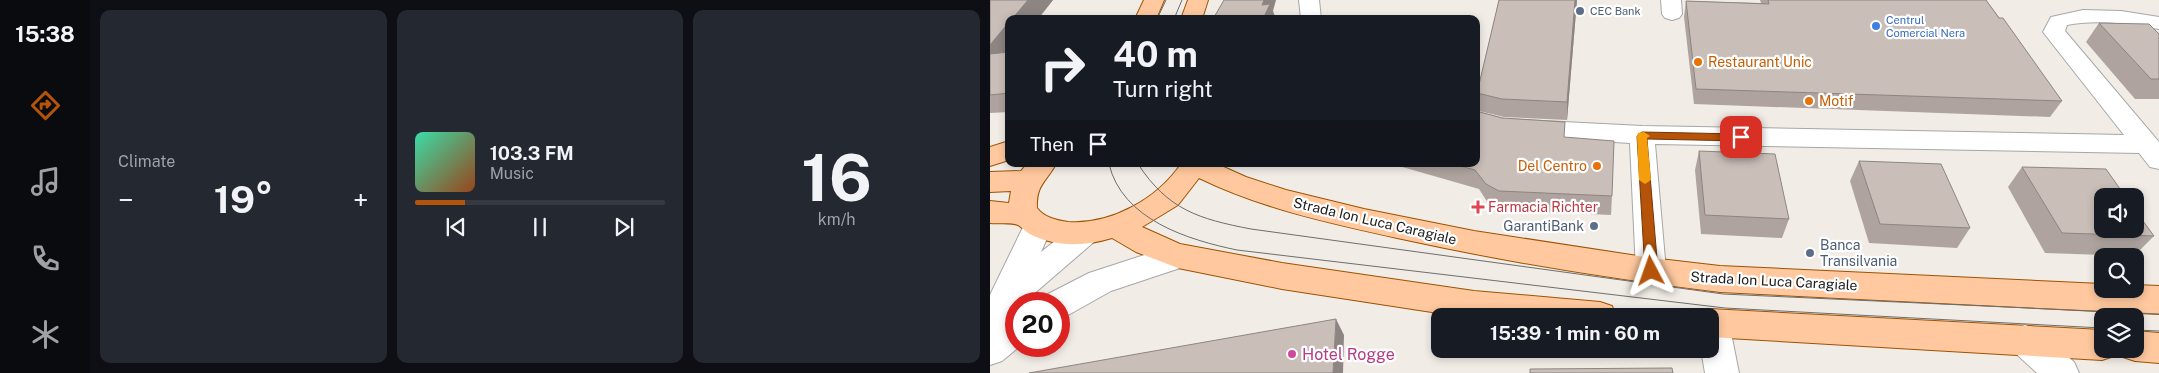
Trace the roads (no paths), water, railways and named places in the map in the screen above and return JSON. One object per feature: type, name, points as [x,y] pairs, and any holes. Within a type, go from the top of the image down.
[{"type":"main road","points":[[1147,15],[1154,0]]},
{"type":"main road","points":[[1192,15],[1198,0]]},
{"type":"main road","points":[[990,157],[1005,151]]},
{"type":"main road","points":[[990,212],[1031,221],[1058,233],[1085,233],[1114,226],[1143,214],[1166,199],[1184,182],[1192,167]]},
{"type":"main road","name":"Strada Ion Luca Caragiale","points":[[1200,167],[1236,184],[1285,200],[1364,220],[1474,243],[1651,271],[1720,279],[2159,300]]},
{"type":"main road","points":[[990,182],[1036,172]]},
{"type":"main road","points":[[1031,221],[1022,199],[1036,172]]},
{"type":"main road","points":[[1114,226],[1146,244],[1178,256],[1282,276],[1474,305],[1508,308]]},
{"type":"main road","points":[[1719,323],[2094,344]]},
{"type":"main road","points":[[2144,347],[2159,348]]},
{"type":"street","points":[[1309,0],[1311,15]]},
{"type":"street","points":[[2152,152],[2054,32],[2058,21],[2072,17],[2128,18],[2159,23]]},
{"type":"street","points":[[1480,121],[1504,127],[1642,136],[2152,152]]},
{"type":"street","points":[[1642,136],[1651,271]]},
{"type":"street","points":[[997,313],[1031,221]]},
{"type":"street","points":[[997,313],[1085,233]]},
{"type":"street","points":[[1070,298],[1100,282],[1178,256]]},
{"type":"street","points":[[990,350],[1005,338]]},
{"type":"street","points":[[2025,340],[2062,373]]},
{"type":"street","points":[[1719,358],[1722,373]]},
{"type":"tram line","points":[[1159,15],[1166,0]]},
{"type":"tram line","points":[[1176,15],[1182,0]]},
{"type":"tram line","points":[[1110,167],[1116,183],[1128,200],[1143,213],[1179,233],[1218,246],[1237,250],[1725,308],[2094,328]]},
{"type":"tram line","points":[[1140,167],[1161,192],[1186,210],[1216,221],[1251,229],[1723,294],[2159,314]]},
{"type":"tram line","points":[[2144,330],[2159,331]]},
{"type":"place","name":"CEC Bank","points":[[1580,11]]},
{"type":"place","name":"Centrul Comercial Nera","points":[[1876,26]]},
{"type":"place","name":"Restaurant Unic","points":[[1698,62]]},
{"type":"place","name":"Motif","points":[[1809,101]]},
{"type":"place","name":"Del Centro","points":[[1597,166]]},
{"type":"place","name":"Farmacia Richter","points":[[1478,207]]},
{"type":"place","name":"GarantiBank","points":[[1594,226]]},
{"type":"place","name":"Banca Transilvania","points":[[1810,253]]},
{"type":"place","name":"Hotel Rogge","points":[[1292,354]]}]
